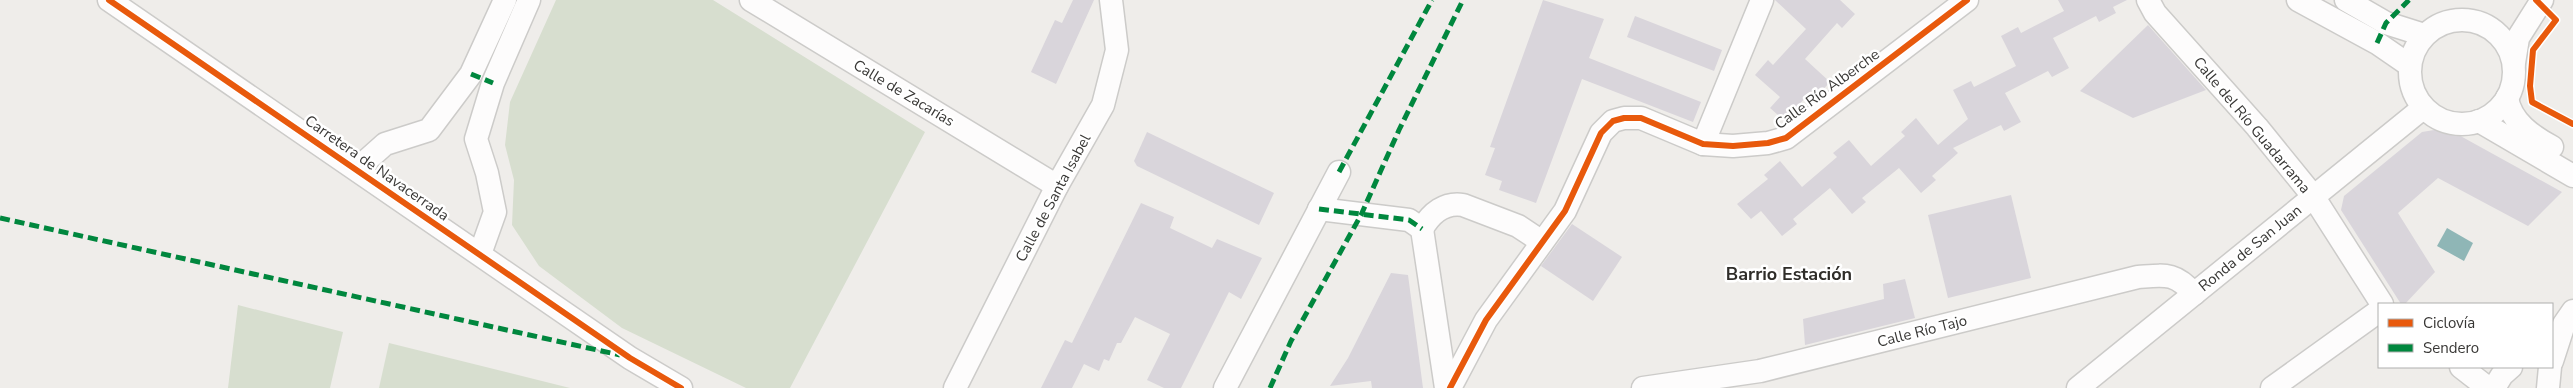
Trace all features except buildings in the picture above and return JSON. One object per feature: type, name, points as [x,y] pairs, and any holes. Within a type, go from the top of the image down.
[{"type":"street","name":"Carretera de Navacerrada","points":[[108,0],[630,358],[681,388]]},
{"type":"street","points":[[357,169],[384,144],[429,130],[471,74],[505,0]]},
{"type":"street","points":[[480,254],[496,212],[487,173],[476,139],[494,83],[529,0]]},
{"type":"street","name":"Calle de Zacarías","points":[[751,0],[1057,186]]},
{"type":"street","name":"Calle de Santa Isabel","points":[[955,388],[1057,186],[1103,105],[1117,50],[1111,0]]},
{"type":"street","points":[[1702,144],[1762,0]]},
{"type":"street","name":"Calle Río Alberche","points":[[1448,388],[1486,320],[1565,211],[1601,133],[1613,121],[1624,118],[1641,118],[1702,144],[1742,146],[1768,144],[1786,138],[1967,0]]},
{"type":"street","name":"Calle del Río Guadarrama","points":[[2148,0],[2155,13],[2257,127],[2313,196],[2381,303]]},
{"type":"street","points":[[2298,0],[2377,43],[2410,65]]},
{"type":"street","points":[[2346,0],[2386,23],[2424,35]]},
{"type":"street","points":[[2494,30],[2540,2]]},
{"type":"street","points":[[2514,64],[2510,51],[2494,30],[2480,22],[2465,19],[2450,20],[2436,26],[2424,35],[2414,49],[2410,65],[2410,80],[2414,95],[2423,108],[2436,118],[2451,123],[2467,124],[2480,121],[2497,111],[2508,98],[2513,81],[2518,38],[2540,2]]},
{"type":"street","points":[[2508,98],[2509,105],[2528,133],[2573,159]]},
{"type":"street","name":"Ronda de San Juan","points":[[2078,388],[2423,108]]},
{"type":"street","points":[[2480,121],[2573,176]]},
{"type":"street","points":[[1225,388],[1339,172]]},
{"type":"street","points":[[1448,388],[1422,229],[1428,219],[1438,210],[1454,203],[1463,204],[1518,226],[1542,242]]},
{"type":"street","points":[[1319,209],[1409,220],[1422,229]]},
{"type":"street","name":"Calle Río Tajo","points":[[1643,388],[1763,380],[2138,277],[2163,275],[2182,280],[2194,294]]},
{"type":"street","points":[[2272,388],[2378,312]]},
{"type":"street","points":[[2553,357],[2563,322]]},
{"type":"street","points":[[2462,368],[2488,388]]},
{"type":"street","points":[[2494,388],[2502,375],[2510,368]]},
{"type":"street","points":[[2548,388],[2550,368]]},
{"type":"green space","points":[[556,0],[713,0],[925,132],[790,388],[746,388],[622,328],[539,266],[512,225],[514,180],[505,145],[510,102]]},
{"type":"green space","points":[[238,305],[343,332],[330,388],[228,388]]},
{"type":"green space","points":[[389,343],[570,388],[379,388]]},
{"type":"water","points":[[2447,228],[2473,243],[2464,261],[2437,246]]},
{"type":"marked path","points":[[1339,172],[1432,0]]},
{"type":"marked path","points":[[1270,388],[1291,341],[1361,215],[1399,130],[1463,0]]},
{"type":"marked path","points":[[2377,43],[2386,23],[2409,0]]},
{"type":"marked path","points":[[471,74],[493,83]]},
{"type":"marked path","points":[[1319,209],[1409,220],[1422,229]]},
{"type":"marked path","points":[[0,218],[620,355]]},
{"type":"cycle path","points":[[109,0],[630,358],[681,388]]},
{"type":"cycle path","points":[[1450,388],[1486,320],[1565,211],[1601,133],[1613,121],[1624,118],[1641,118],[1703,144],[1733,146],[1768,143],[1786,138],[1967,0]]},
{"type":"cycle path","points":[[2536,0],[2556,20],[2533,50],[2530,86],[2532,102],[2573,124]]},
{"type":"district","name":"Barrio Estación","points":[[1789,274]]}]
